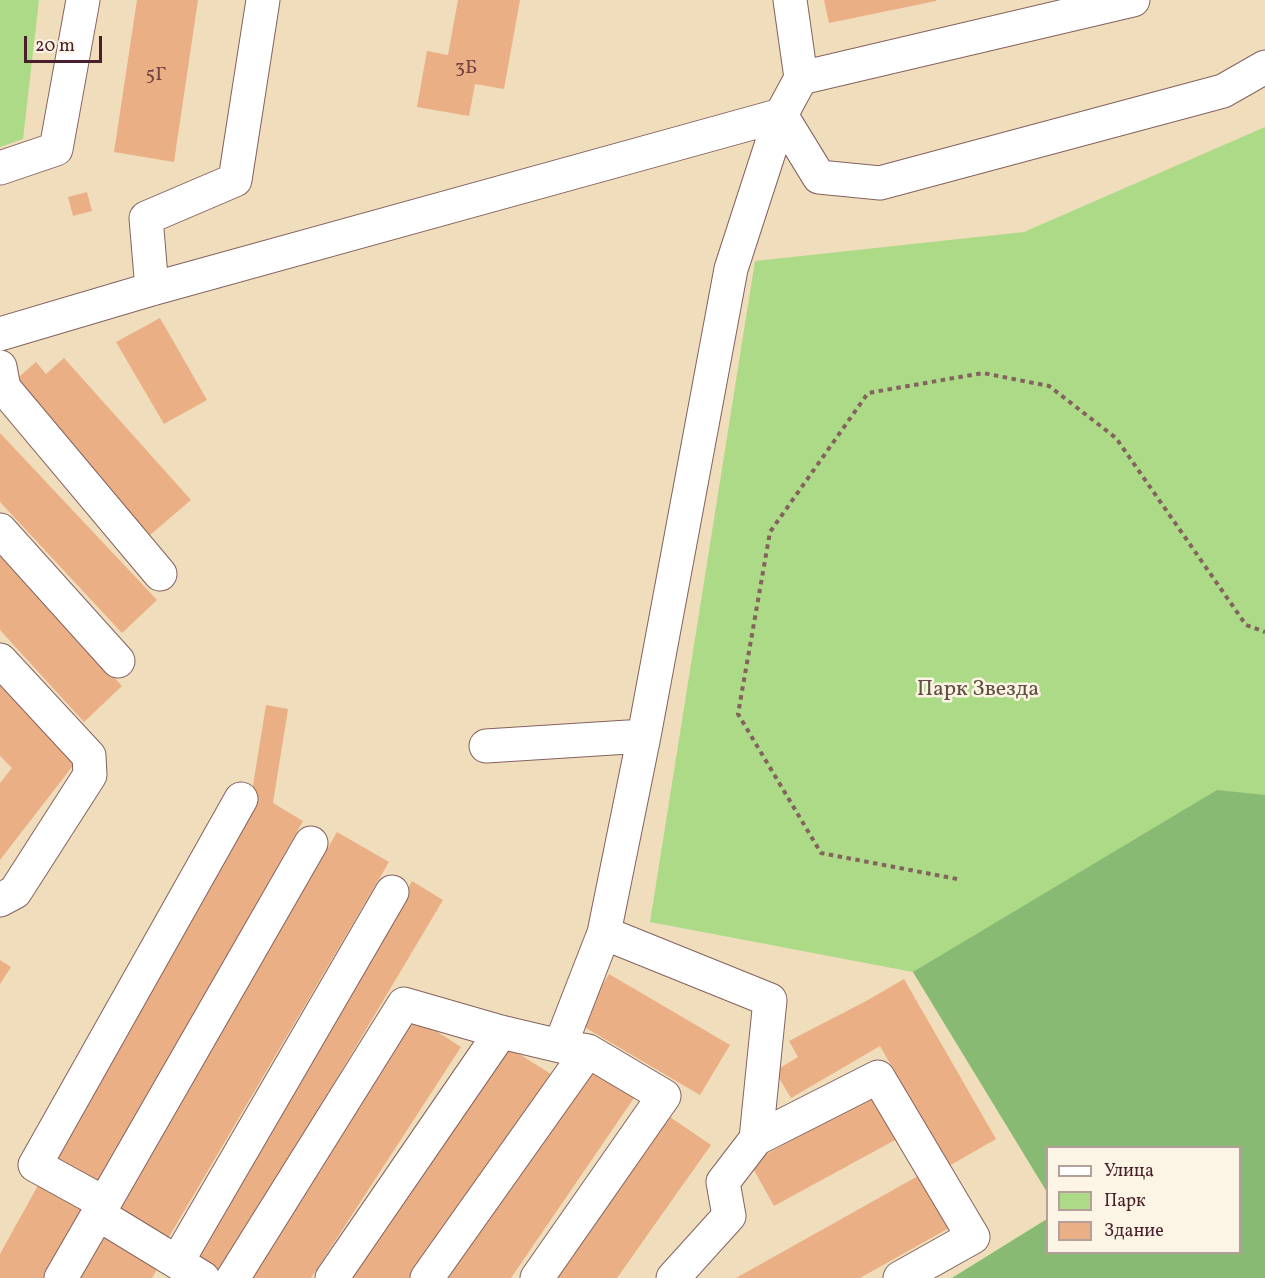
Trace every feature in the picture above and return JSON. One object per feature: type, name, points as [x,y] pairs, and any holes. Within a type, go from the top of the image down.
[{"type":"street","points":[[0,168],[56,149],[83,0]]},
{"type":"street","points":[[152,289],[146,218],[235,180],[263,0]]},
{"type":"street","points":[[427,1278],[574,1049],[604,933],[644,736],[732,269],[781,115],[801,78],[790,0]]},
{"type":"street","points":[[801,78],[1133,0]]},
{"type":"street","points":[[781,115],[819,177],[880,183],[1223,92],[1265,67]]},
{"type":"street","points":[[0,334],[152,289],[781,115]]},
{"type":"street","points":[[0,367],[4,388],[160,574]]},
{"type":"street","points":[[0,530],[118,661]]},
{"type":"street","points":[[0,660],[89,756],[90,775],[15,892],[0,900]]},
{"type":"street","points":[[486,746],[644,736]]},
{"type":"street","points":[[241,799],[35,1165],[190,1270],[392,892]]},
{"type":"street","points":[[61,1278],[311,843]]},
{"type":"street","points":[[604,933],[770,1000],[756,1139]]},
{"type":"street","points":[[232,1278],[404,1004],[501,1032],[574,1049],[664,1096],[537,1278]]},
{"type":"street","points":[[332,1278],[501,1032]]},
{"type":"street","points":[[673,1278],[729,1216],[723,1182],[756,1139],[878,1077],[973,1237],[900,1278]]},
{"type":"path","points":[[957,879],[821,853],[738,714],[770,532],[868,393],[983,374],[1048,386],[1116,438],[1246,626],[1265,633]]},
{"type":"green space","points":[[0,0],[39,0],[23,139],[0,147]]},
{"type":"green space","name":"Парк Звезда","points":[[1265,127],[1265,1278],[952,1278],[1046,1220],[1046,1254],[1241,1254],[1241,1146],[1046,1146],[1046,1190],[913,972],[650,922],[755,261],[1024,232]]},
{"type":"green space","points":[[1217,790],[1265,795],[1265,1278],[952,1278],[1046,1220],[1046,1254],[1241,1254],[1241,1146],[1046,1146],[1046,1190],[913,972]]},
{"type":"building","points":[[137,0],[198,0],[174,162],[114,152]]},
{"type":"building","points":[[458,0],[520,0],[504,89],[475,84],[469,116],[417,107],[427,51],[448,55]]},
{"type":"building","points":[[824,0],[936,0],[936,1],[829,23]]},
{"type":"building","points":[[87,192],[92,211],[73,216],[68,197]]},
{"type":"building","points":[[160,318],[207,400],[164,424],[116,342]]},
{"type":"building","points":[[64,358],[191,500],[150,535],[13,382],[36,362],[46,374]]},
{"type":"building","points":[[0,433],[157,600],[122,633],[0,502]]},
{"type":"building","points":[[0,554],[122,686],[84,722],[0,630]]},
{"type":"building","points":[[0,683],[75,763],[0,860],[0,783],[12,768],[0,756]]},
{"type":"building","points":[[266,705],[288,709],[273,803],[303,821],[94,1191],[49,1166],[251,798]]},
{"type":"building","points":[[337,832],[389,862],[166,1242],[115,1213]]},
{"type":"building","points":[[412,881],[443,900],[220,1275],[193,1257]]},
{"type":"building","points":[[0,960],[11,967],[0,984]]},
{"type":"building","points":[[609,974],[730,1045],[700,1095],[579,1024]]},
{"type":"building","points":[[904,979],[996,1139],[949,1166],[880,1046],[791,1098],[775,1071],[798,1057],[789,1041]]},
{"type":"building","points":[[414,1017],[461,1047],[311,1278],[242,1278]]},
{"type":"building","points":[[508,1047],[551,1074],[409,1278],[348,1278]]},
{"type":"building","points":[[591,1064],[636,1095],[511,1278],[448,1278]]},
{"type":"building","points":[[873,1096],[897,1139],[774,1206],[750,1163]]},
{"type":"building","points":[[670,1117],[711,1145],[617,1278],[556,1278]]},
{"type":"building","points":[[918,1176],[949,1228],[860,1278],[736,1278]]},
{"type":"building","points":[[41,1180],[85,1205],[44,1278],[0,1278],[0,1254]]},
{"type":"building","points":[[106,1233],[160,1264],[152,1278],[80,1278]]}]
